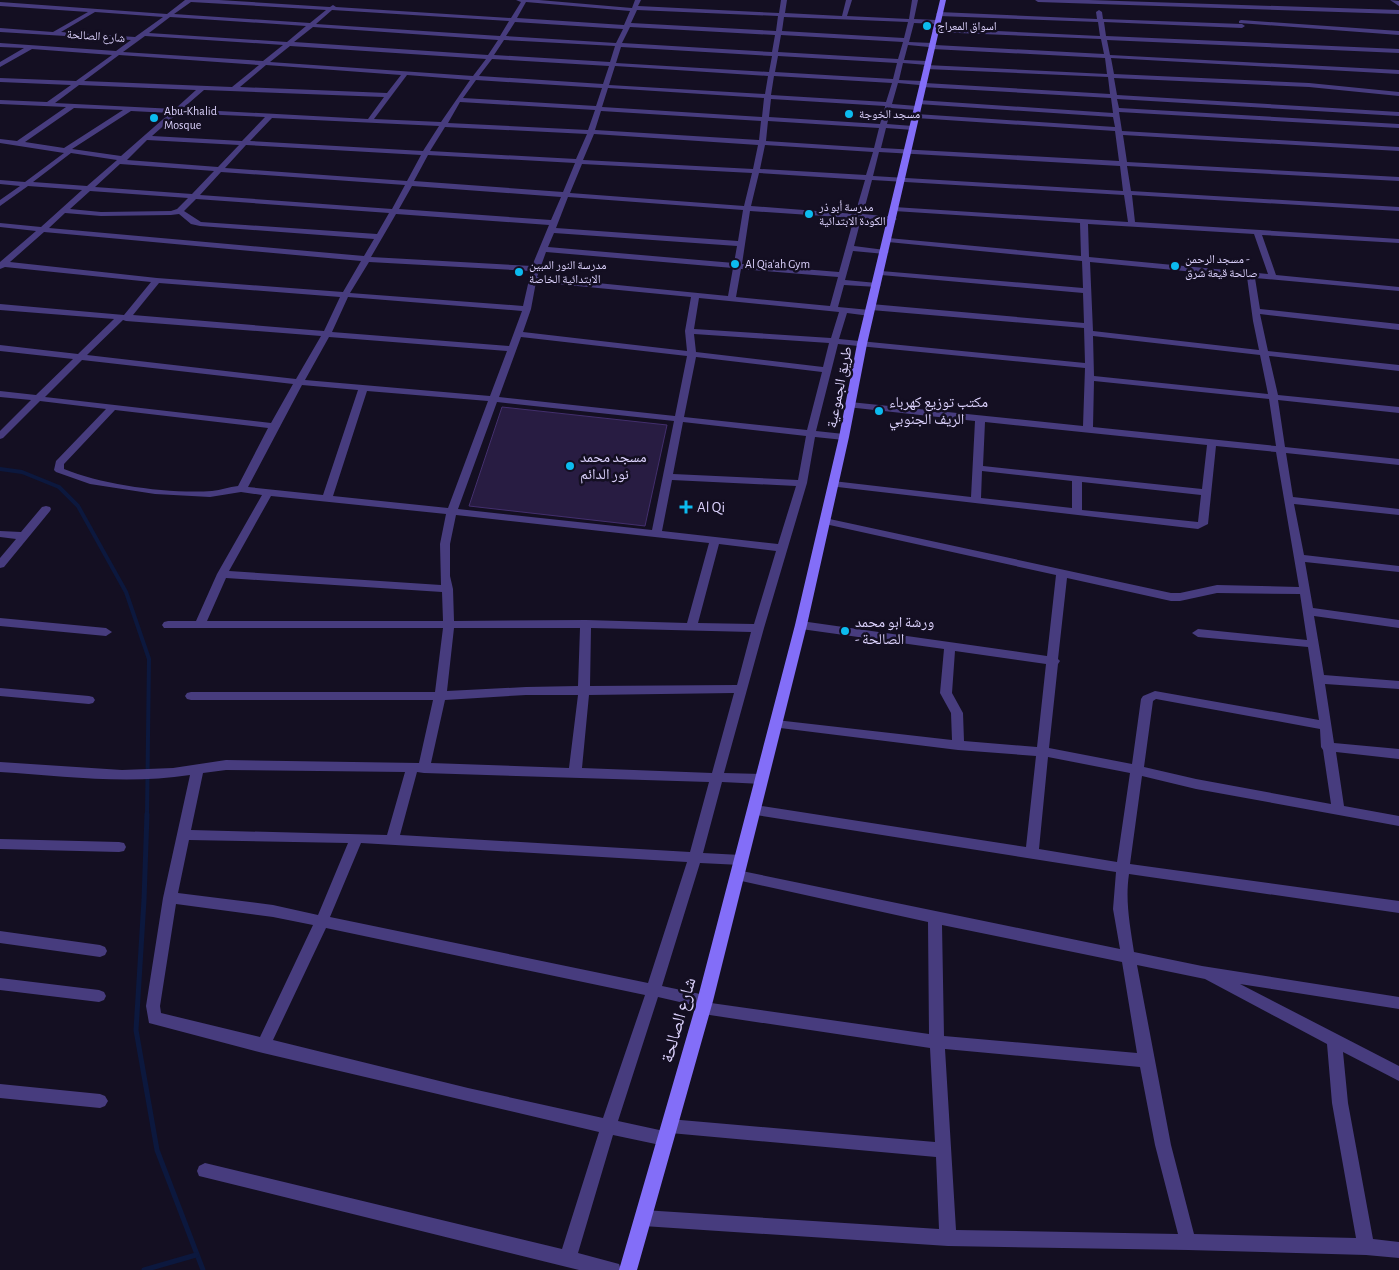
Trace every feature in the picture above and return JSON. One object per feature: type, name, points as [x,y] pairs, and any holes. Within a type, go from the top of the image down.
[{"type":"main road","name":"طريق الجموعية","points":[[762,779],[801,625],[844,437],[862,344],[881,273],[922,84],[943,0]]},
{"type":"main road","name":"شارع الصالحة","points":[[628,1270],[704,1004],[762,779]]},
{"type":"street","points":[[48,104],[190,0],[236,1],[628,26],[778,33],[906,42],[932,46],[1106,56],[1399,51]]},
{"type":"street","points":[[324,7],[333,0]]},
{"type":"street","points":[[243,488],[274,426],[327,333],[345,295],[394,212],[442,124],[490,57],[523,0],[937,22],[1253,53],[1399,72]]},
{"type":"street","points":[[732,299],[747,209],[762,143],[784,0]]},
{"type":"street","points":[[844,18],[849,0]]},
{"type":"street","points":[[568,1258],[608,1126],[695,857],[715,777],[802,483],[811,433],[834,341],[841,278],[896,82],[911,21],[914,0]]},
{"type":"street","points":[[1038,0],[1399,12]]},
{"type":"street","points":[[1232,0],[1253,53]]},
{"type":"street","points":[[1393,0],[1399,4]]},
{"type":"street","points":[[1097,1],[1111,76],[1132,224]]},
{"type":"street","name":"شارع الصالحة","points":[[0,4],[1111,76],[1205,91]]},
{"type":"street","points":[[392,840],[418,767],[440,696],[448,647],[449,625],[448,589],[445,576],[445,544],[452,512],[510,349],[527,309],[535,269],[591,132],[620,44],[636,6]]},
{"type":"street","points":[[234,89],[333,7]]},
{"type":"street","name":"شارع الصالحة","points":[[0,65],[93,11]]},
{"type":"street","points":[[937,22],[1100,19],[1242,24],[1399,33]]},
{"type":"street","name":"شارع الصالحة","points":[[0,30],[138,39]]},
{"type":"street","points":[[144,34],[1114,97],[1309,85],[1399,95]]},
{"type":"street","points":[[0,45],[267,62],[475,78],[768,95],[889,105],[1118,131],[1399,149]]},
{"type":"street","points":[[370,120],[406,72]]},
{"type":"street","points":[[0,80],[388,95]]},
{"type":"street","points":[[1,265],[202,88]]},
{"type":"street","points":[[1205,91],[1282,107],[1399,114]]},
{"type":"street","points":[[458,100],[913,128]]},
{"type":"street","points":[[0,102],[591,132],[907,152],[1399,179]]},
{"type":"street","points":[[18,144],[72,106]]},
{"type":"street","points":[[1282,107],[1287,120]]},
{"type":"street","points":[[0,204],[67,152],[129,109]]},
{"type":"street","points":[[917,109],[1116,112],[1399,126]]},
{"type":"street","points":[[63,211],[101,214],[171,212],[180,210],[196,196],[270,116]]},
{"type":"street","points":[[147,138],[756,171],[1399,209]]},
{"type":"street","points":[[0,142],[122,160],[747,209],[857,216],[893,214],[1132,224],[1399,241]]},
{"type":"street","points":[[0,182],[91,187],[394,212],[741,244]]},
{"type":"street","points":[[180,210],[194,222],[200,224],[380,236]]},
{"type":"street","points":[[1084,222],[1090,366],[1088,429]]},
{"type":"street","points":[[0,225],[188,244],[366,259],[535,269]]},
{"type":"street","points":[[1257,232],[1273,277]]},
{"type":"street","points":[[888,240],[1399,289]]},
{"type":"street","points":[[849,248],[885,252]]},
{"type":"street","points":[[544,249],[738,266],[841,278],[877,285]]},
{"type":"street","points":[[1,265],[157,280],[527,309]]},
{"type":"street","points":[[881,273],[1087,291]]},
{"type":"street","points":[[1251,275],[1256,311],[1273,396],[1288,500],[1300,558],[1338,810]]},
{"type":"street","points":[[532,279],[838,310],[871,310],[1088,329],[1264,354],[1399,368]]},
{"type":"street","points":[[0,436],[80,357],[123,318],[157,280]]},
{"type":"street","points":[[656,534],[692,354],[689,331],[696,296]]},
{"type":"street","points":[[0,307],[510,349]]},
{"type":"street","points":[[1256,311],[1399,327]]},
{"type":"street","points":[[689,331],[834,341],[1090,366]]},
{"type":"street","points":[[517,334],[827,370]]},
{"type":"street","points":[[0,348],[300,382],[844,437]]},
{"type":"street","points":[[1089,378],[1399,410]]},
{"type":"street","points":[[327,498],[364,387]]},
{"type":"street","points":[[0,394],[274,426]]},
{"type":"street","points":[[850,405],[1399,462]]},
{"type":"street","points":[[114,407],[59,463],[59,470],[101,483],[163,492],[213,494],[243,488],[268,493],[783,548]]},
{"type":"street","points":[[976,500],[980,419]]},
{"type":"street","points":[[833,484],[1198,526],[1203,524],[1212,442]]},
{"type":"street","points":[[978,468],[1207,493]]},
{"type":"street","points":[[667,477],[802,483]]},
{"type":"street","points":[[1077,479],[1077,512]]},
{"type":"street","points":[[200,625],[222,574],[268,493]]},
{"type":"street","points":[[1288,500],[1399,512]]},
{"type":"street","points":[[0,565],[46,509]]},
{"type":"street","points":[[825,521],[1171,597],[1180,597],[1216,589],[1305,592]]},
{"type":"street","points":[[0,534],[24,536]]},
{"type":"street","points":[[692,626],[716,541]]},
{"type":"street","points":[[1300,558],[1399,569]]},
{"type":"street","points":[[1032,854],[1062,572]]},
{"type":"street","points":[[222,574],[448,589]]},
{"type":"street","points":[[1308,610],[1399,624]]},
{"type":"street","points":[[0,622],[106,632]]},
{"type":"street","points":[[168,625],[586,624],[758,628]]},
{"type":"street","points":[[575,772],[584,691],[586,624]]},
{"type":"street","points":[[801,625],[1054,661]]},
{"type":"street","points":[[1198,633],[1312,644]]},
{"type":"street","points":[[950,646],[946,693],[957,713],[958,745]]},
{"type":"street","points":[[1317,679],[1399,685]]},
{"type":"street","points":[[191,696],[440,696],[526,691],[741,689]]},
{"type":"street","points":[[0,692],[90,700]]},
{"type":"street","points":[[1188,1242],[1163,1145],[1146,1061],[1120,909],[1120,890],[1146,704],[1148,697],[1151,696],[1325,726]]},
{"type":"street","points":[[776,724],[958,745],[1044,752],[1138,770],[1196,784],[1399,821]]},
{"type":"street","points":[[1327,747],[1399,754]]},
{"type":"street","points":[[0,767],[122,775],[173,773],[226,765],[418,767],[762,779]]},
{"type":"street","points":[[198,768],[170,898],[152,1006],[154,1018],[263,1046],[608,1126],[667,1132],[943,1150]]},
{"type":"street","points":[[755,810],[1124,868],[1399,907]]},
{"type":"street","points":[[183,834],[357,838],[695,857],[935,918],[1202,972],[1399,1003]]},
{"type":"street","points":[[263,1046],[322,921],[357,838]]},
{"type":"street","points":[[0,844],[119,847]]},
{"type":"street","points":[[170,898],[250,907],[322,921],[653,991],[704,1004],[937,1042],[1146,1061]]},
{"type":"street","points":[[935,918],[937,1042],[948,1238]]},
{"type":"street","points":[[0,937],[100,951]]},
{"type":"street","points":[[1202,972],[1399,1074]]},
{"type":"street","points":[[0,984],[99,996]]},
{"type":"street","points":[[1334,1041],[1340,1103],[1366,1247]]},
{"type":"street","points":[[0,1091],[100,1101]]},
{"type":"street","points":[[205,1171],[613,1270]]},
{"type":"street","points":[[643,1218],[948,1238],[1188,1242],[1366,1247],[1399,1250]]},
{"type":"building","name":"مسجد محمد نور الدائم","points":[[502,407],[667,425],[645,526],[469,506]]},
{"type":"waterway","points":[[0,469],[22,472],[59,487],[78,506],[126,592],[149,659],[147,815]]},
{"type":"waterway","points":[[147,814],[136,1030],[157,1150],[203,1270]]},
{"type":"waterway","points":[[144,1270],[196,1255]]},
{"type":"place","name":"اسواق المعراج","points":[[927,26]]},
{"type":"place","name":"مسجد الخوجة","points":[[849,114]]},
{"type":"place","name":"Abu-Khalid Mosque","points":[[154,118]]},
{"type":"place","name":"مدرسة أبو ذر الكودة الابتدائية","points":[[809,214]]},
{"type":"place","name":"Al Qia'ah Gym","points":[[735,264]]},
{"type":"place","name":"مسجد الرحمن - صالحة قيعة شرق","points":[[1175,266]]},
{"type":"place","name":"مدرسة النور المبين الابتدائية الخاصة","points":[[519,272]]},
{"type":"place","name":"مكتب توزيع كهرباء الريف الجنوبي","points":[[879,411]]},
{"type":"place","name":"مسجد محمد نور الدائم","points":[[570,466]]},
{"type":"place","name":"Al Qi","points":[[686,507]]},
{"type":"place","name":"ورشة ابو محمد - الصالحة","points":[[845,631]]}]
